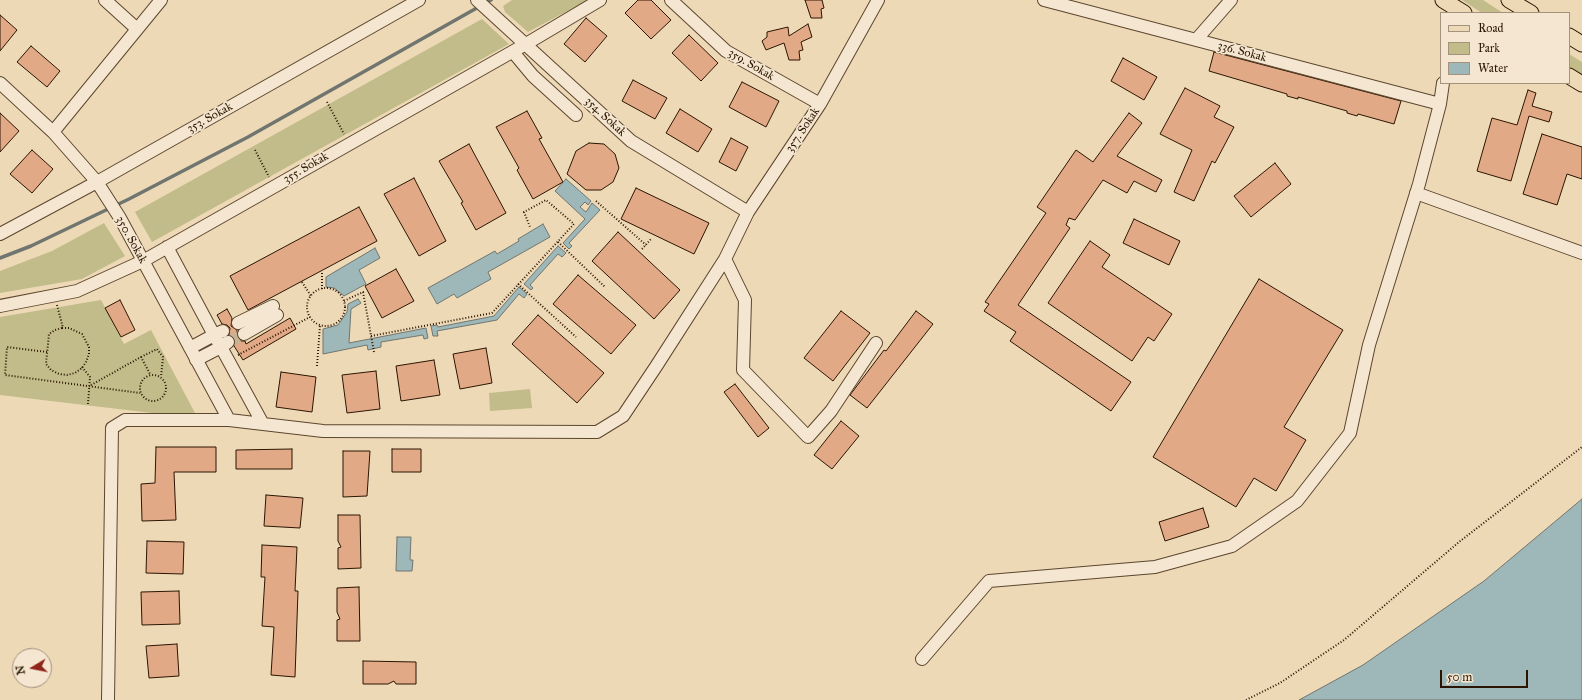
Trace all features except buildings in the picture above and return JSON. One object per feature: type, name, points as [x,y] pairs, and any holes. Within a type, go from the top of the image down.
[{"type":"main road","points":[[1509,0],[1529,12]]},
{"type":"main road","points":[[1570,37],[1582,44]]},
{"type":"main road","points":[[1570,77],[1582,84]]},
{"type":"street","points":[[105,0],[137,29]]},
{"type":"street","points":[[53,132],[161,0]]},
{"type":"street","name":"353. Sokak","points":[[0,234],[97,182],[419,0]]},
{"type":"street","name":"354. Sokak","points":[[477,0],[631,141],[748,212]]},
{"type":"street","name":"355. Sokak","points":[[0,306],[77,291],[143,261],[513,52],[600,0]]},
{"type":"street","name":"359. Sokak","points":[[671,0],[726,51],[820,104]]},
{"type":"street","name":"336. Sokak","points":[[1044,0],[1440,104]]},
{"type":"street","points":[[1196,40],[1231,0]]},
{"type":"street","name":"357. Sokak","points":[[108,700],[112,428],[125,420],[229,420],[323,431],[597,432],[623,416],[725,259],[748,212],[820,104],[873,2]]},
{"type":"street","points":[[513,52],[533,76],[576,115]]},
{"type":"street","name":"350. Sokak","points":[[0,83],[53,132],[97,182],[120,218],[229,420]]},
{"type":"street","points":[[922,659],[989,582],[1155,567],[1163,565],[1232,546],[1297,501],[1350,433],[1369,345],[1416,193],[1440,104],[1443,84]]},
{"type":"street","points":[[1416,193],[1582,253]]},
{"type":"street","points":[[167,247],[219,333],[229,360],[263,424]]},
{"type":"street","points":[[725,259],[745,300],[743,370],[808,437],[831,411],[876,342]]},
{"type":"street","points":[[241,329],[275,311]]},
{"type":"street","points":[[190,348],[219,333]]},
{"type":"street","points":[[196,360],[224,344]]},
{"type":"path","points":[[327,102],[349,144]]},
{"type":"path","points":[[255,150],[275,186]]},
{"type":"path","points":[[371,336],[492,313],[574,224],[546,200],[524,212],[530,226]]},
{"type":"path","points":[[596,201],[646,245]]},
{"type":"path","points":[[642,250],[651,239]]},
{"type":"path","points":[[558,242],[605,286]]},
{"type":"path","points":[[322,273],[322,289]]},
{"type":"path","points":[[302,282],[311,296]]},
{"type":"path","points":[[518,284],[576,337]]},
{"type":"path","points":[[322,289],[332,289],[337,292],[344,301],[344,313],[338,323],[326,326],[320,325],[314,322],[310,317],[307,304],[314,293],[322,289]]},
{"type":"path","points":[[344,301],[363,292],[374,352]]},
{"type":"path","points":[[55,296],[63,328]]},
{"type":"path","points":[[229,360],[310,317]]},
{"type":"path","points":[[317,366],[320,325]]},
{"type":"path","points":[[63,328],[76,330],[82,334],[86,340],[89,354],[82,367],[75,373],[67,375],[59,374],[51,370],[46,364],[47,352],[49,334],[55,330],[63,328]]},
{"type":"path","points":[[47,352],[7,347],[5,375],[140,393],[150,401],[154,401],[162,397],[165,393],[166,385],[161,377],[150,374],[142,380],[139,388],[140,393]]},
{"type":"path","points":[[90,386],[157,349],[163,357],[161,377]]},
{"type":"path","points":[[141,358],[150,374]]},
{"type":"path","points":[[82,367],[90,377],[88,404]]},
{"type":"path","points":[[1246,700],[1280,683],[1344,640],[1459,542],[1582,447]]},
{"type":"green space","points":[[512,0],[588,0],[528,32],[505,12],[503,6]]},
{"type":"green space","points":[[1462,0],[1483,0],[1501,12],[1480,12]]},
{"type":"green space","points":[[482,19],[509,44],[152,242],[135,212]]},
{"type":"green space","points":[[1570,55],[1582,62],[1582,76],[1570,69]]},
{"type":"green space","points":[[104,223],[125,256],[82,279],[0,293],[0,271],[52,251]]},
{"type":"green space","points":[[101,300],[124,344],[151,330],[195,413],[186,417],[0,395],[0,317]]},
{"type":"green space","points":[[530,389],[532,408],[490,411],[489,393]]},
{"type":"water","points":[[566,179],[591,201],[588,205],[585,202],[580,207],[586,212],[592,203],[600,210],[569,243],[572,246],[569,249],[563,243],[585,219],[555,191]]},
{"type":"water","points":[[543,224],[550,237],[488,272],[491,279],[457,298],[454,294],[437,304],[428,288],[495,251],[497,254]]},
{"type":"water","points":[[558,246],[566,253],[562,257],[558,254],[530,285],[533,288],[531,290],[524,284]]},
{"type":"water","points":[[375,248],[380,258],[359,270],[366,284],[344,296],[334,288],[326,287],[326,277]]},
{"type":"water","points":[[519,287],[527,294],[524,298],[519,294],[497,320],[437,331],[438,336],[433,336],[431,326],[437,325],[438,327],[494,316]]},
{"type":"water","points":[[358,299],[361,303],[351,309],[349,343],[426,328],[428,338],[424,339],[423,335],[381,342],[381,347],[368,350],[367,345],[323,354],[323,329],[338,325],[347,312],[348,304]]},
{"type":"water","points":[[1582,499],[1582,700],[1299,700],[1363,665],[1484,581]]},
{"type":"water","points":[[397,537],[411,537],[410,560],[413,560],[412,571],[396,571]]},
{"type":"waterway","points":[[0,258],[31,246],[129,199],[248,137],[491,0]]},
{"type":"tunnel","points":[[228,342],[244,334]]}]
